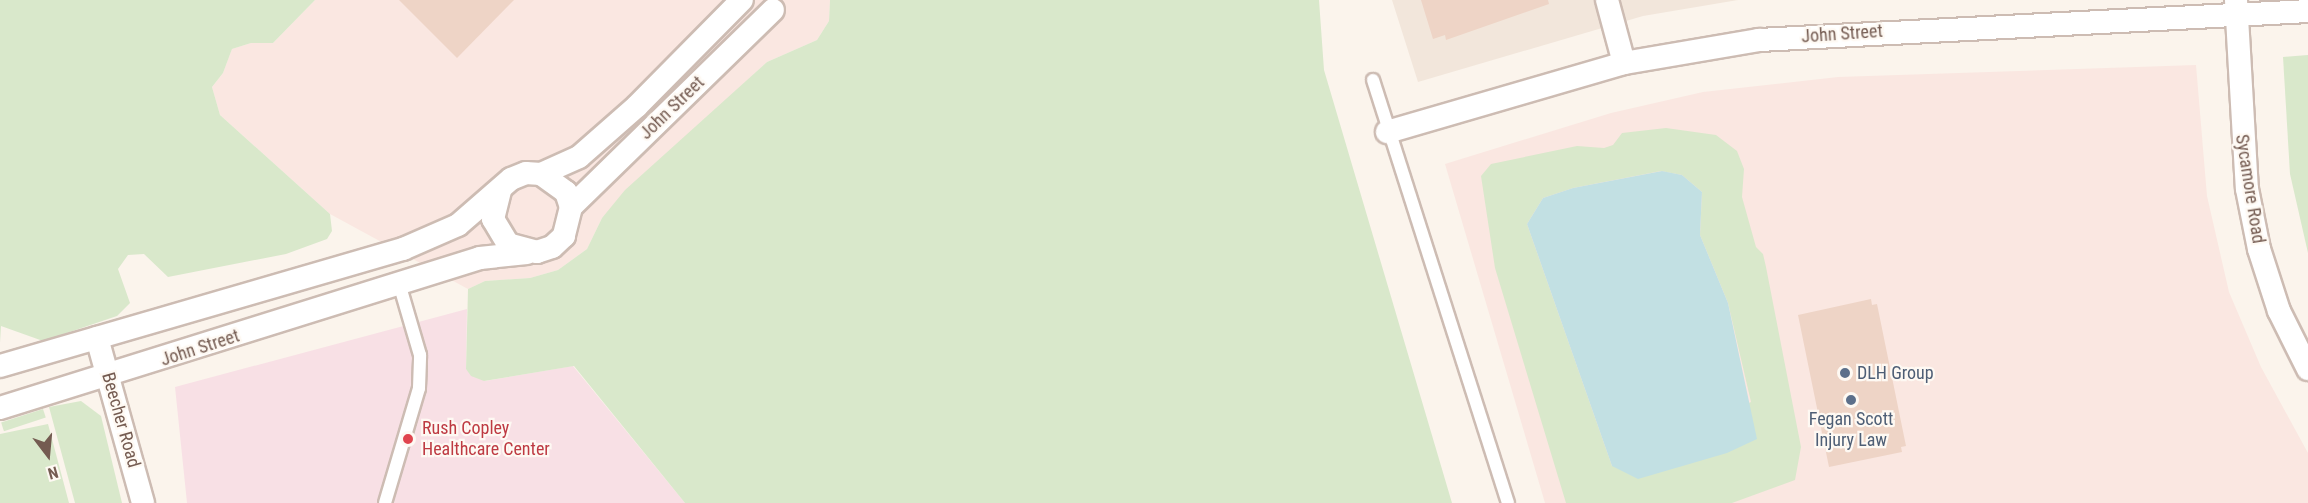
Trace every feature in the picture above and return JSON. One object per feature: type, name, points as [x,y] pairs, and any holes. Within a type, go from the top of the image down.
[{"type":"street","name":"John Street","points":[[541,174],[579,158],[637,106],[742,0]]},
{"type":"street","points":[[1607,0],[1624,63]]},
{"type":"street","name":"John Street","points":[[1387,132],[1624,63],[1759,40],[2237,9],[2308,11]]},
{"type":"street","name":"Sycamore Road","points":[[2237,9],[2247,189],[2259,249],[2279,312],[2308,369]]},
{"type":"street","name":"John Street","points":[[572,207],[773,10]]},
{"type":"street","points":[[526,173],[541,174],[561,186],[572,207],[564,236],[552,247],[537,252],[508,244],[496,228],[492,209],[500,190],[526,173]]},
{"type":"street","name":"John Street","points":[[0,366],[390,253],[458,225],[500,190]]},
{"type":"street","name":"John Street","points":[[0,408],[109,377],[480,258],[537,252]]},
{"type":"street","points":[[390,253],[399,283]]},
{"type":"street","name":"Beecher Road","points":[[97,338],[143,503]]},
{"type":"lane","points":[[1372,81],[1508,503]]},
{"type":"lane","points":[[385,503],[419,388],[420,355],[399,283]]},
{"type":"shaded area","points":[[315,0],[830,0],[829,21],[817,40],[767,62],[602,218],[587,249],[558,270],[530,278],[485,281],[468,289],[330,214],[220,115],[212,87],[223,73],[232,49],[251,43],[273,43]]},
{"type":"shaded area","points":[[1392,0],[1738,0],[1643,16],[1418,82]]},
{"type":"shaded area","points":[[2196,65],[2207,196],[2229,292],[2261,367],[2308,453],[2308,503],[1545,503],[1445,164],[1611,113],[1703,92],[1838,77]]},
{"type":"shaded area","name":"Rush Copley Healthcare Center","points":[[467,309],[466,369],[485,381],[573,366],[685,503],[187,503],[175,387]]},
{"type":"green space","points":[[0,0],[315,0],[273,43],[251,43],[232,49],[223,73],[212,87],[220,115],[330,214],[332,231],[327,239],[286,254],[168,277],[144,254],[128,255],[118,269],[130,303],[117,316],[43,341],[1,326],[0,343]]},
{"type":"green space","points":[[830,0],[1319,0],[1324,70],[1452,503],[685,503],[574,366],[484,381],[471,376],[466,369],[468,289],[485,281],[530,278],[558,270],[587,249],[602,218],[625,190],[767,62],[817,40],[829,21]]},
{"type":"green space","points":[[2308,55],[2308,253],[2290,174],[2283,57]]},
{"type":"green space","points":[[1666,128],[1716,135],[1737,151],[1744,169],[1742,197],[1756,247],[1763,254],[1801,447],[1795,480],[1732,503],[1566,503],[1495,268],[1481,176],[1491,164],[1577,146],[1604,148],[1613,145],[1622,133]],"holes":[[[1661,171],[1682,175],[1702,192],[1700,235],[1728,303],[1751,402],[1612,466],[1527,224],[1543,198],[1573,188]]]},
{"type":"green space","points":[[81,401],[101,416],[122,503],[75,503],[49,407]]},
{"type":"green space","points":[[43,409],[46,418],[4,431],[1,423]]},
{"type":"green space","points":[[48,424],[69,503],[0,503],[0,434]]},
{"type":"water","points":[[1662,171],[1682,175],[1702,192],[1700,235],[1728,303],[1757,439],[1727,453],[1638,479],[1612,466],[1527,224],[1543,198],[1573,188]]},
{"type":"building","points":[[399,0],[514,0],[457,58]]},
{"type":"building","points":[[1421,0],[1548,0],[1549,4],[1446,40],[1445,35],[1433,39]]},
{"type":"building","points":[[1871,299],[1872,305],[1877,304],[1906,446],[1901,447],[1902,452],[1829,467],[1798,315]]},
{"type":"place","name":"DLH Group","points":[[1845,373]]},
{"type":"place","name":"Fegan Scott Injury Law","points":[[1851,400]]},
{"type":"place","name":"Rush Copley Healthcare Center","points":[[408,439]]}]
